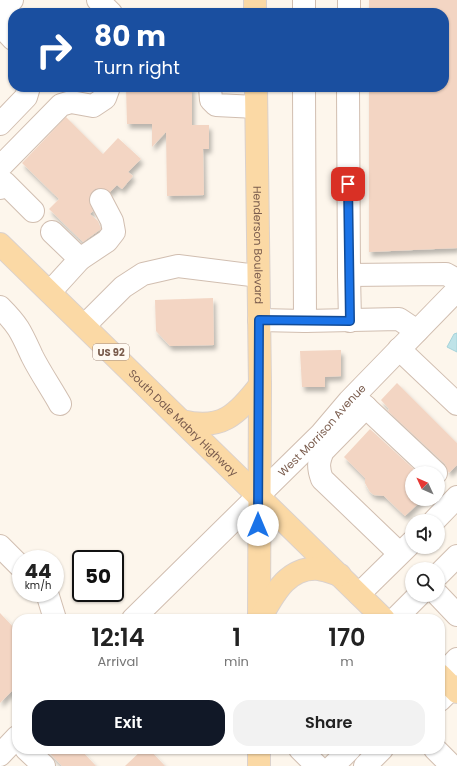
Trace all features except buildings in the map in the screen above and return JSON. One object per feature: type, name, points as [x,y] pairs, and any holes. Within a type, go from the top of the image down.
[{"type":"main road","name":"Henderson Boulevard","points":[[256,97],[260,385],[258,494],[259,614]]},
{"type":"main road","name":"South Dale Mabry Highway","points":[[0,244],[85,325],[379,614]]},
{"type":"main road","points":[[182,421],[198,425],[212,424],[230,418],[244,406],[260,385]]},
{"type":"main road","points":[[262,614],[281,585],[291,576],[304,570],[318,569],[340,575]]},
{"type":"main road","points":[[259,754],[259,766]]},
{"type":"street","points":[[0,12],[12,0]]},
{"type":"street","points":[[98,0],[106,8]]},
{"type":"street","points":[[0,25],[8,34]]},
{"type":"street","points":[[0,124],[26,97],[28,92]]},
{"type":"street","points":[[33,211],[1,179],[61,105],[71,102],[93,106],[105,98],[107,92]]},
{"type":"street","points":[[210,92],[211,100],[216,105],[256,97]]},
{"type":"street","points":[[304,92],[305,321]]},
{"type":"street","points":[[348,92],[350,321]]},
{"type":"street","points":[[50,292],[80,259],[107,241],[114,232],[112,221],[101,200]]},
{"type":"street","points":[[52,232],[80,259]]},
{"type":"street","points":[[85,325],[123,287],[143,274],[178,266],[258,276]]},
{"type":"street","points":[[349,275],[446,274],[457,280]]},
{"type":"street","name":"West Morrison Avenue","points":[[145,614],[258,494],[321,434],[360,401],[399,349],[457,290]]},
{"type":"street","points":[[0,307],[15,321],[24,336],[32,356],[60,404]]},
{"type":"street","points":[[259,320],[350,321],[399,319],[417,331]]},
{"type":"street","points":[[399,349],[457,404]]},
{"type":"street","points":[[405,547],[322,479],[318,461],[323,451],[360,401],[429,466]]},
{"type":"street","points":[[445,482],[457,493]]},
{"type":"street","points":[[440,514],[457,496]]},
{"type":"street","points":[[0,546],[12,558]]},
{"type":"street","points":[[359,594],[405,549]]},
{"type":"street","points":[[445,568],[457,556]]},
{"type":"street","points":[[50,602],[53,614]]},
{"type":"street","points":[[400,614],[412,602]]},
{"type":"street","points":[[445,602],[457,615]]},
{"type":"street","points":[[446,686],[457,659]]},
{"type":"street","points":[[0,754],[12,742]]},
{"type":"street","points":[[31,754],[44,766]]},
{"type":"street","points":[[305,754],[317,766]]},
{"type":"street","points":[[333,766],[345,754]]},
{"type":"street","points":[[365,766],[377,754]]},
{"type":"street","points":[[440,754],[452,766]]},
{"type":"water","points":[[457,333],[457,352],[447,347],[454,334]]},
{"type":"route","points":[[258,525],[260,385],[259,320],[350,321],[348,184]]}]
